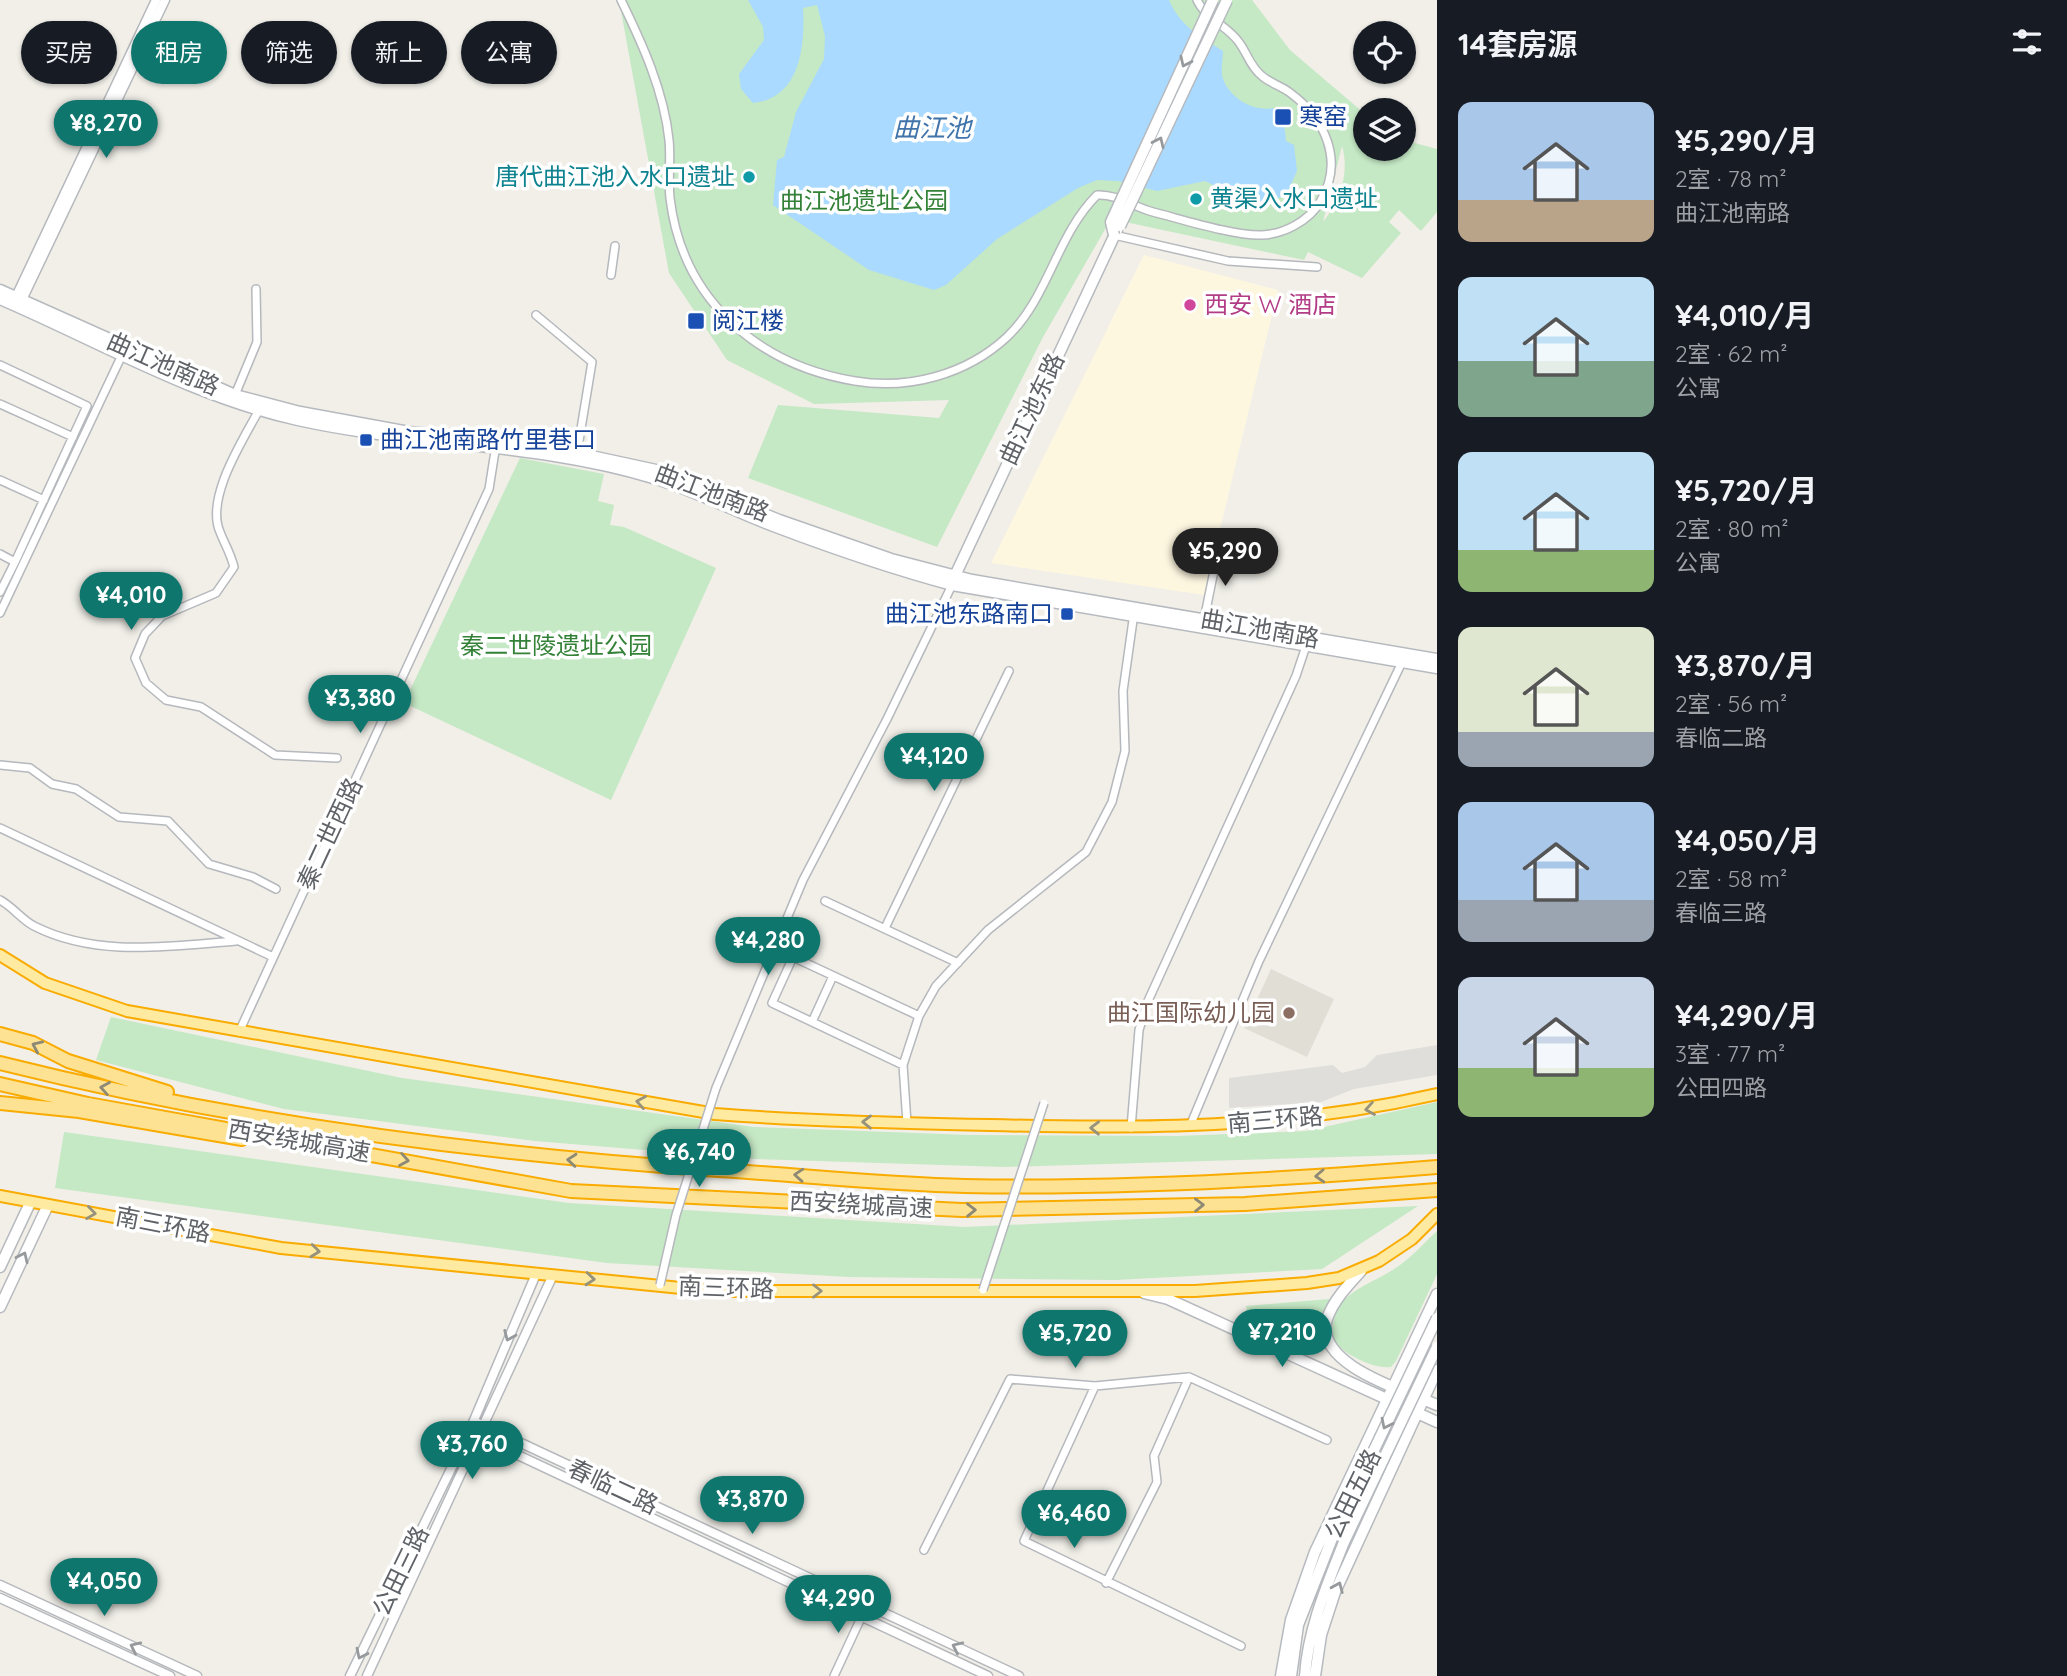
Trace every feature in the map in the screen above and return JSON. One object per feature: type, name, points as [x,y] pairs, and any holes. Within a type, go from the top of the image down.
[{"type":"highway","name":"南三环路","points":[[0,955],[45,983],[127,1011],[239,1033],[715,1114],[906,1123],[1131,1128],[1318,1117],[1437,1094]]},
{"type":"highway","points":[[0,1034],[33,1043],[68,1062],[150,1088],[290,1122]]},
{"type":"highway","name":"西安绕城高速","points":[[0,1063],[86,1085],[290,1122],[372,1136],[568,1160],[965,1186],[1229,1180],[1437,1167]]},
{"type":"highway","name":"西安绕城高速","points":[[0,1084],[88,1104],[571,1191],[962,1210],[1245,1204],[1437,1190]]},
{"type":"highway","points":[[0,1103],[79,1111],[214,1136],[339,1148]]},
{"type":"highway","name":"南三环路","points":[[0,1196],[47,1207],[115,1216],[281,1248],[711,1291],[1137,1291],[1307,1283],[1361,1271],[1412,1239],[1437,1214]]},
{"type":"main road","name":"曲江池东路","points":[[1117,231],[1111,222],[1213,0]]},
{"type":"main road","name":"曲江池东路","points":[[953,579],[1227,0]]},
{"type":"main road","name":"曲江池南路","points":[[0,290],[17,302],[122,355],[232,403],[407,440],[496,445],[531,443],[656,470],[779,520],[953,579]]},
{"type":"main road","name":"曲江池南路","points":[[0,299],[17,302],[235,395],[300,412],[496,445],[654,478],[776,527],[889,568],[1306,646],[1404,658],[1437,659]]},
{"type":"main road","name":"曲江池南路","points":[[1134,613],[1205,620],[1404,658],[1437,668]]},
{"type":"main road","points":[[0,1267],[30,1203]]},
{"type":"main road","points":[[0,1307],[47,1207]]},
{"type":"main road","points":[[1361,1271],[1329,1313],[1326,1336],[1332,1350],[1343,1362],[1437,1405]]},
{"type":"main road","points":[[1137,1291],[1168,1299],[1437,1422]]},
{"type":"main road","points":[[1281,1676],[1291,1620],[1315,1552],[1437,1294]]},
{"type":"main road","name":"公田五路","points":[[1291,1676],[1298,1625],[1333,1536],[1437,1318]]},
{"type":"main road","name":"公田五路","points":[[1305,1676],[1315,1621],[1344,1542],[1437,1348]]},
{"type":"main road","points":[[1315,1676],[1321,1636],[1335,1592],[1435,1373]]},
{"type":"street","points":[[17,302],[156,0]]},
{"type":"street","points":[[17,302],[165,0]]},
{"type":"street","points":[[621,0],[645,53],[669,139],[670,198],[684,251],[715,309],[750,339],[781,359],[809,372],[871,384],[905,384],[944,374],[989,352],[1007,337],[1037,300],[1071,229],[1097,195],[1111,195],[1152,212],[1261,235],[1283,230],[1311,214],[1323,198],[1333,165],[1330,147],[1320,125],[1289,91],[1256,71],[1238,40],[1204,12],[1197,0]]},
{"type":"street","points":[[1117,231],[1228,261],[1317,267]]},
{"type":"street","points":[[611,275],[615,246]]},
{"type":"street","points":[[235,395],[257,342],[256,289]]},
{"type":"street","points":[[536,315],[592,362],[577,453]]},
{"type":"street","points":[[0,613],[122,355]]},
{"type":"street","points":[[0,365],[87,406],[0,592]]},
{"type":"street","points":[[0,404],[73,437]]},
{"type":"street","points":[[259,410],[219,491],[219,530],[229,546],[234,567],[216,593],[162,616],[145,634],[135,658],[146,683],[166,700],[201,707],[275,755],[337,758]]},
{"type":"street","name":"秦二世西路","points":[[239,1033],[489,489],[496,445]]},
{"type":"street","points":[[0,480],[44,500]]},
{"type":"street","points":[[1205,620],[1218,551]]},
{"type":"street","points":[[0,555],[15,562]]},
{"type":"street","points":[[660,1285],[676,1215],[716,1088],[803,880],[887,719],[953,579]]},
{"type":"street","points":[[906,1123],[903,1065],[919,1016],[936,986],[988,930],[1086,852],[1112,802],[1125,751],[1123,691],[1134,613]]},
{"type":"street","points":[[1131,1128],[1139,1030],[1147,1000],[1292,686],[1306,646]]},
{"type":"street","points":[[1190,1126],[1259,961],[1404,658]]},
{"type":"street","points":[[885,928],[1009,671]]},
{"type":"street","points":[[0,765],[30,768],[52,784],[87,794],[119,817],[168,821],[209,864],[253,877],[276,889]]},
{"type":"street","points":[[0,828],[273,957]]},
{"type":"street","points":[[0,900],[33,926],[79,942],[128,949],[239,940]]},
{"type":"street","points":[[825,901],[958,963]]},
{"type":"street","points":[[903,1065],[772,1003],[793,957],[919,1016]]},
{"type":"street","points":[[812,1022],[833,976]]},
{"type":"street","points":[[983,1290],[1045,1103]]},
{"type":"street","name":"公田三路","points":[[367,1676],[474,1433],[536,1274]]},
{"type":"street","name":"公田三路","points":[[478,1423],[554,1275]]},
{"type":"street","points":[[1106,1583],[1157,1482],[1154,1456],[1189,1377]]},
{"type":"street","points":[[924,1550],[1010,1379],[1095,1386],[1189,1377],[1327,1440]]},
{"type":"street","points":[[1095,1386],[1024,1541],[1241,1646]]},
{"type":"street","name":"春临二路","points":[[478,1423],[1019,1676]]},
{"type":"street","name":"公田三路","points":[[351,1676],[474,1433]]},
{"type":"street","name":"春临二路","points":[[474,1433],[988,1676]]},
{"type":"street","points":[[0,1585],[197,1676]]},
{"type":"street","points":[[0,1598],[170,1676]]},
{"type":"street","points":[[834,1676],[867,1605]]},
{"type":"shaded area","points":[[1144,255],[1278,290],[1204,595],[991,563]]},
{"type":"shaded area","name":"曲江国际幼儿园","points":[[1271,969],[1334,999],[1307,1057],[1244,1028]]},
{"type":"shaded area","points":[[1437,1045],[1437,1075],[1354,1089],[1321,1102],[1229,1108],[1229,1078],[1333,1065],[1342,1073],[1365,1067],[1377,1055]]},
{"type":"green space","name":"曲江池遗址公园","points":[[619,0],[1252,0],[1290,50],[1353,104],[1353,161],[1416,161],[1416,143],[1437,149],[1437,212],[1421,231],[1399,210],[1389,222],[1401,233],[1362,278],[1308,252],[1304,260],[1111,219],[1043,337],[937,547],[748,478],[778,405],[939,418],[949,400],[814,404],[727,360],[669,273]],"holes":[[[1342,146],[1345,166],[1339,196],[1323,222]]]},
{"type":"green space","name":"秦二世陵遗址公园","points":[[520,458],[604,474],[598,501],[614,505],[610,525],[624,527],[716,568],[611,800],[404,703]]},
{"type":"green space","points":[[111,1017],[402,1078],[754,1127],[969,1135],[1179,1136],[1306,1131],[1437,1102],[1437,1154],[1005,1167],[754,1159],[535,1141],[284,1109],[96,1060]]},
{"type":"green space","points":[[64,1132],[569,1203],[965,1227],[1418,1206],[1322,1269],[1115,1280],[849,1277],[607,1263],[55,1188]]},
{"type":"green space","points":[[1437,1231],[1437,1274],[1391,1367],[1367,1363],[1337,1345],[1332,1340],[1333,1323],[1344,1300],[1400,1265]]},
{"type":"green space","points":[[1330,1299],[1319,1319],[1319,1342],[1247,1311],[1246,1306]]},
{"type":"water","name":"曲江池","points":[[748,0],[1169,0],[1185,24],[1223,51],[1222,76],[1231,92],[1250,106],[1273,108],[1280,115],[1286,141],[1294,145],[1297,171],[1287,193],[1261,208],[1205,181],[1157,191],[1118,181],[1097,180],[1078,188],[997,239],[946,285],[934,290],[869,270],[773,205],[777,160],[784,157],[796,112],[824,59],[825,36],[817,5],[803,8],[803,38],[797,68],[781,91],[769,99],[753,103],[741,89],[739,74],[764,40],[763,27]]},
{"type":"place","name":"寒窑","points":[[1283,117]]},
{"type":"place","name":"唐代曲江池入水口遗址","points":[[749,177]]},
{"type":"place","name":"黄渠入水口遗址","points":[[1196,199]]},
{"type":"place","name":"西安 W 酒店","points":[[1190,305]]},
{"type":"place","name":"阅江楼","points":[[696,321]]},
{"type":"place","name":"曲江池南路竹里巷口","points":[[366,440]]},
{"type":"place","name":"曲江池东路南口","points":[[1067,614]]},
{"type":"place","name":"曲江国际幼儿园","points":[[1289,1013]]}]
